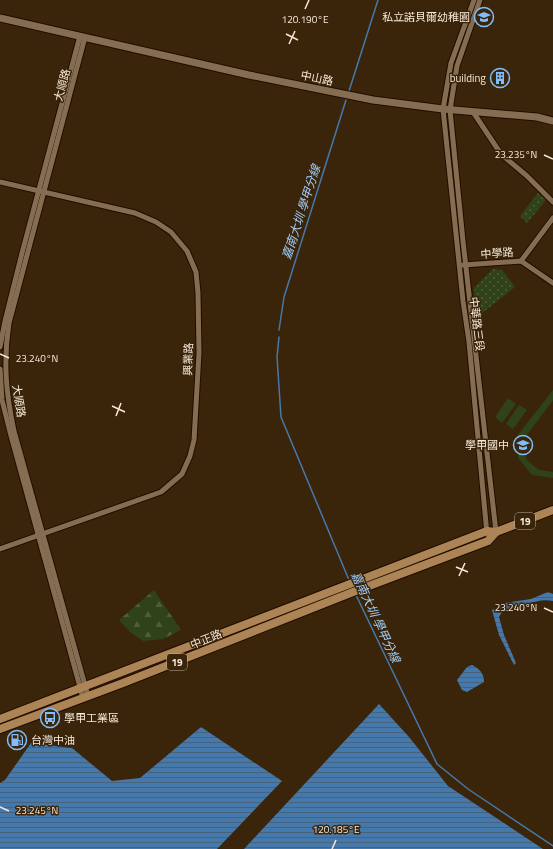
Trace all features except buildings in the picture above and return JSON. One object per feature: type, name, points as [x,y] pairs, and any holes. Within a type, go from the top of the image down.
[{"type":"main road","name":"中山路","points":[[0,18],[340,94],[373,100],[447,109],[537,117],[553,121]]},
{"type":"main road","name":"19","points":[[487,532],[496,532],[553,510]]},
{"type":"main road","name":"中正路","points":[[0,729],[85,697],[354,588],[487,532]]},
{"type":"main road","name":"19","points":[[488,541],[496,532]]},
{"type":"main road","name":"中正路","points":[[0,719],[354,588],[488,541]]},
{"type":"main road","points":[[16,714],[18,722]]},
{"type":"street","points":[[447,109],[451,63],[474,0]]},
{"type":"street","points":[[447,109],[457,66],[480,0]]},
{"type":"street","name":"大順路","points":[[83,36],[9,323],[5,353],[7,398],[41,534],[85,697]]},
{"type":"street","name":"中華路三段","points":[[447,109],[488,541]]},
{"type":"street","points":[[473,112],[500,154],[527,176],[553,202]]},
{"type":"street","name":"興業路","points":[[0,182],[135,213],[156,222],[171,232],[187,251],[196,272],[198,293],[199,353],[194,440],[190,456],[182,474],[161,492],[0,549]]},
{"type":"street","name":"大順路","points":[[0,347],[4,321],[22,253],[42,191]]},
{"type":"street","points":[[521,261],[553,218]]},
{"type":"street","name":"中學路","points":[[463,265],[521,261],[553,283]]},
{"type":"street","name":"中華路三段","points":[[463,265],[496,532]]},
{"type":"street","name":"大順路","points":[[0,369],[2,400],[8,426],[41,534]]},
{"type":"green space","points":[[538,193],[546,200],[527,223],[520,216]]},
{"type":"green space","points":[[493,269],[502,270],[515,287],[476,318],[474,288]]},
{"type":"green space","points":[[553,390],[553,400],[524,439],[527,460],[539,470],[553,472],[553,478],[532,475],[518,458],[517,436]]},
{"type":"green space","points":[[508,398],[516,404],[502,423],[495,417]]},
{"type":"green space","points":[[519,405],[527,410],[513,429],[506,424]]},
{"type":"green space","points":[[154,590],[181,630],[163,639],[143,641],[130,632],[119,620]]},
{"type":"water","points":[[548,592],[553,594],[553,601],[547,600],[534,602],[502,612],[499,617],[504,635],[516,663],[514,665],[499,635],[492,610],[497,608],[499,604],[531,599]]},
{"type":"water","points":[[472,665],[481,672],[484,682],[467,692],[462,690],[457,680],[467,667]]},
{"type":"water","points":[[379,704],[409,737],[448,786],[543,849],[244,849]]},
{"type":"water","points":[[201,727],[282,781],[217,849],[0,849],[0,783],[5,780],[31,743],[72,748],[112,781],[140,778]]},
{"type":"waterway","name":"嘉南大圳 學甲分線","points":[[349,91],[378,0]]},
{"type":"waterway","name":"嘉南大圳 學甲分線","points":[[279,330],[284,297],[346,100]]},
{"type":"waterway","name":"嘉南大圳 學甲分線","points":[[279,337],[277,357],[281,417],[349,580]]},
{"type":"waterway","name":"嘉南大圳 學甲分線","points":[[356,595],[437,764],[468,789],[553,846]]},
{"type":"place","name":"私立諾貝爾幼稚園","points":[[484,17]]},
{"type":"place","name":"building","points":[[500,78]]},
{"type":"place","name":"學甲國中","points":[[523,445]]},
{"type":"place","name":"學甲工業區","points":[[50,718]]},
{"type":"place","name":"台灣中油","points":[[17,740]]}]
